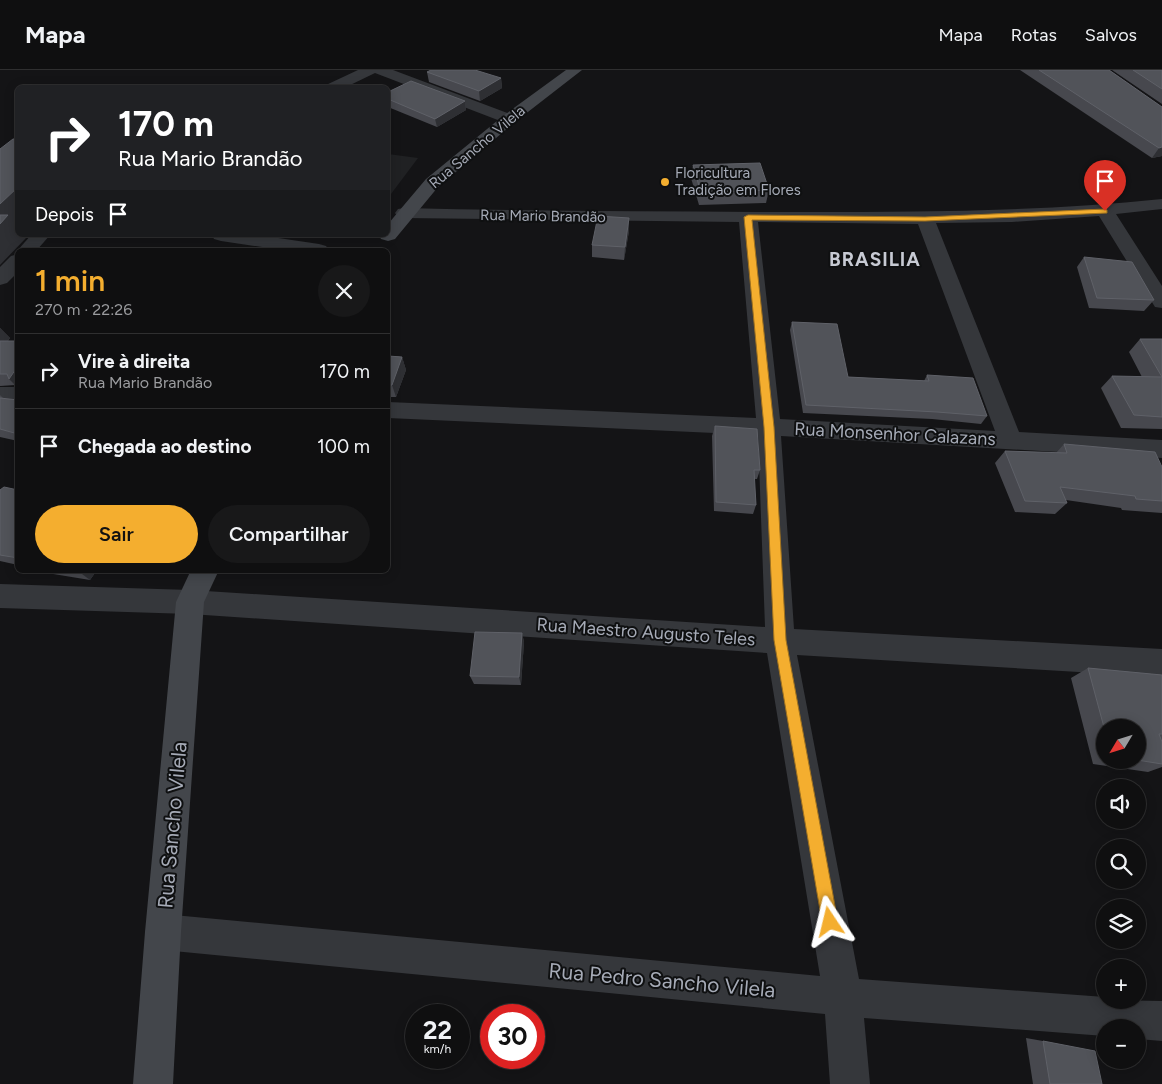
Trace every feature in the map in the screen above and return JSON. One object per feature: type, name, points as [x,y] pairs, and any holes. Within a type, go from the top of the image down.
[{"type":"main road","name":"Rua Sancho Vilela","points":[[390,231],[432,182],[509,120],[576,70]]},
{"type":"main road","name":"Rua Sancho Vilela","points":[[377,248],[386,237]]},
{"type":"main road","name":"Rua Sancho Vilela","points":[[153,1084],[163,932],[190,602],[204,573]]},
{"type":"street","points":[[338,85],[370,70]]},
{"type":"street","points":[[380,70],[509,120]]},
{"type":"street","name":"Rua Mario Brandão","points":[[404,213],[549,217],[925,219],[1105,211],[1162,204]]},
{"type":"street","points":[[1105,211],[1162,302]]},
{"type":"street","points":[[748,217],[769,427],[780,640],[843,997],[850,1084]]},
{"type":"street","points":[[925,219],[1010,440]]},
{"type":"street","points":[[29,248],[39,237]]},
{"type":"street","points":[[234,237],[306,248]]},
{"type":"street","points":[[0,279],[15,263]]},
{"type":"street","points":[[0,395],[15,395]]},
{"type":"street","name":"Rua Monsenhor Calazans","points":[[390,410],[769,427],[1162,449]]},
{"type":"street","name":"Rua Maestro Augusto Teles","points":[[0,596],[190,602],[1162,663]]},
{"type":"street","name":"Rua Pedro Sancho Vilela","points":[[163,932],[843,997],[1162,1021]]},
{"type":"shaded area","points":[[390,154],[418,158],[390,195]]},
{"type":"building","points":[[431,70],[475,70],[501,78],[479,91],[427,72]]},
{"type":"building","points":[[1039,70],[1109,70],[1162,107],[1162,147],[1159,148]]},
{"type":"building","points":[[1133,70],[1162,70],[1162,89]]},
{"type":"building","points":[[411,81],[465,101],[435,119],[390,100],[390,91]]},
{"type":"building","points":[[15,139],[15,190],[0,204],[0,149]]},
{"type":"building","points":[[760,163],[769,190],[701,193],[693,165]]},
{"type":"building","points":[[0,215],[8,215],[0,224]]},
{"type":"building","points":[[598,216],[629,218],[625,247],[592,245]]},
{"type":"building","points":[[1084,257],[1132,262],[1154,300],[1097,298]]},
{"type":"building","points":[[792,322],[837,324],[848,377],[929,381],[927,375],[973,378],[987,416],[806,405]]},
{"type":"building","points":[[1140,339],[1162,339],[1162,377]]},
{"type":"building","points":[[0,341],[15,341],[15,370],[9,379],[7,374],[0,374]]},
{"type":"building","points":[[390,356],[402,357],[392,385],[390,385]]},
{"type":"building","points":[[1112,376],[1162,377],[1162,417],[1134,415]]},
{"type":"building","points":[[0,398],[15,400],[15,433],[0,429]]},
{"type":"building","points":[[715,426],[757,429],[760,470],[754,470],[756,505],[716,502]]},
{"type":"building","points":[[1064,444],[1155,452],[1162,467],[1162,501],[1136,499],[1135,496],[1060,487],[1067,503],[1025,501],[1005,451],[1067,453]]},
{"type":"building","points":[[4,487],[15,489],[15,558],[0,555],[0,490]]},
{"type":"building","points":[[475,632],[522,633],[519,677],[470,676]]},
{"type":"building","points":[[1088,668],[1162,675],[1162,734],[1159,734],[1162,742],[1162,764],[1146,761],[1146,719],[1102,719]]},
{"type":"building","points":[[1043,1041],[1095,1051],[1096,1069],[1099,1069],[1102,1084],[1050,1084]]},
{"type":"place","name":"Floricultura Tradição em Flores","points":[[665,182]]},
{"type":"district","name":"BRASILIA","points":[[875,259]]},
{"type":"route","points":[[830,922],[780,640],[769,427],[748,217],[925,219],[1105,211]]}]
